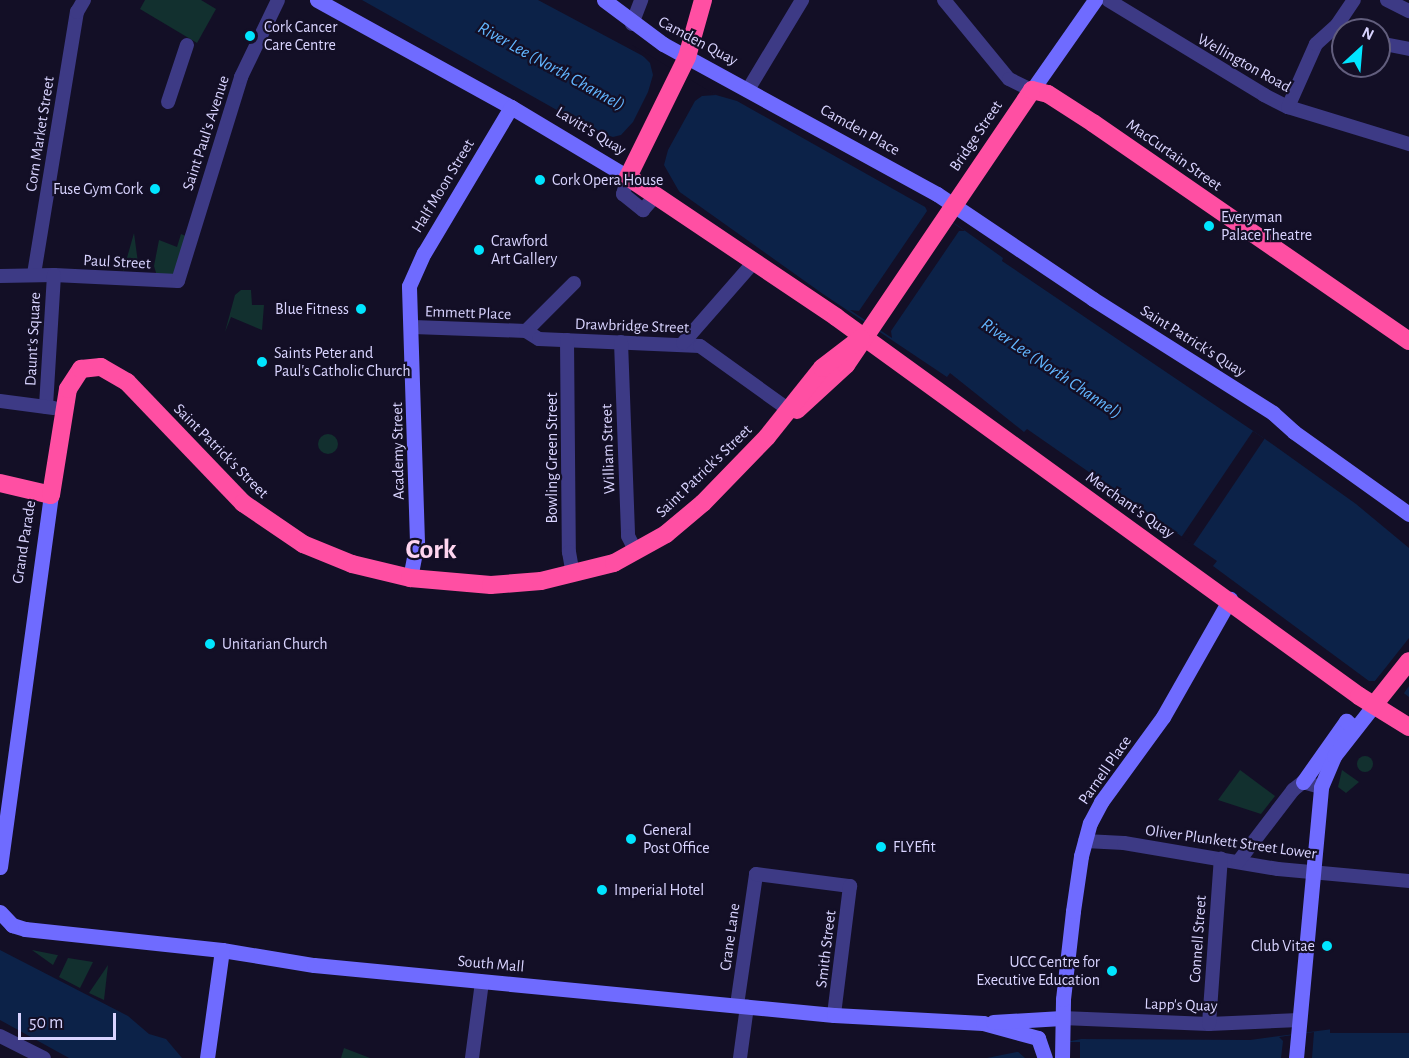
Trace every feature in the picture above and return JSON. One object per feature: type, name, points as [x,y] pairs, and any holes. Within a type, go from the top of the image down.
[{"type":"highway","points":[[632,169],[687,57],[703,0]]},
{"type":"highway","name":"Bridge Street","points":[[869,326],[1032,90]]},
{"type":"highway","name":"MacCurtain Street","points":[[1032,90],[1054,98],[1093,123],[1409,341]]},
{"type":"highway","name":"Lavitt's Quay","points":[[632,169],[655,196],[754,262],[869,326]]},
{"type":"highway","name":"Saint Patrick's Street","points":[[81,369],[100,367],[118,373],[231,492],[271,525],[334,558],[410,578],[491,585],[573,574],[636,552],[689,516],[787,414],[828,361],[869,326]]},
{"type":"highway","name":"Merchant's Quay","points":[[869,326],[1230,599],[1374,705],[1409,727]]},
{"type":"highway","name":"Grand Parade","points":[[51,495],[68,389],[81,369]]},
{"type":"highway","points":[[0,483],[51,495]]},
{"type":"highway","points":[[1374,705],[1409,661]]},
{"type":"main road","name":"Lavitt's Quay","points":[[317,0],[511,107],[632,169]]},
{"type":"main road","name":"Camden Quay","points":[[604,0],[632,24],[687,57],[749,88]]},
{"type":"main road","points":[[1032,90],[1095,0]]},
{"type":"main road","name":"Camden Place","points":[[749,88],[948,211]]},
{"type":"main road","name":"Half Moon Street","points":[[410,286],[424,253],[511,107]]},
{"type":"main road","name":"Saint Patrick's Quay","points":[[948,211],[1093,299],[1273,413],[1294,432],[1409,514]]},
{"type":"main road","name":"Academy Street","points":[[410,286],[414,327],[417,542],[410,578]]},
{"type":"main road","name":"Grand Parade","points":[[0,867],[51,495]]},
{"type":"main road","name":"Parnell Place","points":[[1062,1058],[1062,1018],[1084,841],[1101,802],[1153,732],[1230,599]]},
{"type":"main road","points":[[1303,782],[1350,724],[1374,705]]},
{"type":"main road","points":[[1296,1058],[1315,872],[1321,787],[1350,724]]},
{"type":"main road","name":"South Mall","points":[[1,914],[12,925],[25,929],[205,951],[222,950],[245,956],[482,982],[834,1015],[982,1023],[1062,1018]]},
{"type":"main road","points":[[207,1058],[222,950]]},
{"type":"main road","points":[[205,951],[218,978]]},
{"type":"main road","points":[[218,978],[245,956]]},
{"type":"main road","name":"South Mall","points":[[982,1023],[1029,1034],[1044,1051]]},
{"type":"street","name":"Corn Market Street","points":[[34,274],[77,12],[84,0]]},
{"type":"street","name":"Saint Paul's Avenue","points":[[178,281],[241,77],[267,30],[278,0]]},
{"type":"street","points":[[632,24],[641,0]]},
{"type":"street","points":[[749,88],[802,0]]},
{"type":"street","points":[[944,0],[1009,79],[1032,90]]},
{"type":"street","name":"Wellington Road","points":[[1108,0],[1210,64],[1288,107],[1409,144]]},
{"type":"street","points":[[1344,18],[1354,0]]},
{"type":"street","points":[[1387,0],[1409,11]]},
{"type":"street","points":[[1288,107],[1310,54],[1331,36]]},
{"type":"street","points":[[168,102],[187,45]]},
{"type":"street","points":[[1391,45],[1409,49]]},
{"type":"street","points":[[683,343],[754,262]]},
{"type":"street","name":"Daunt's Square","points":[[0,276],[54,275],[46,407],[64,409]]},
{"type":"street","name":"Paul Street","points":[[54,275],[178,281]]},
{"type":"street","name":"Emmett Place","points":[[414,327],[526,331],[574,283]]},
{"type":"street","name":"Drawbridge Street","points":[[526,331],[539,339],[683,343],[704,348],[787,414]]},
{"type":"street","name":"Bowling Green Street","points":[[567,340],[569,552],[573,574]]},
{"type":"street","name":"William Street","points":[[621,342],[628,536],[636,552]]},
{"type":"street","points":[[0,401],[46,407]]},
{"type":"street","points":[[1238,862],[1303,782],[1321,787]]},
{"type":"street","name":"Oliver Plunkett Street Lower","points":[[1084,841],[1315,872],[1409,881]]},
{"type":"street","name":"Connell Street","points":[[1209,1024],[1221,858]]},
{"type":"street","name":"Crane Lane","points":[[740,1058],[742,1005],[756,874],[850,886]]},
{"type":"street","name":"Smith Street","points":[[834,1015],[850,886]]},
{"type":"street","points":[[472,1058],[482,982]]},
{"type":"street","name":"Lapp's Quay","points":[[1062,1018],[1298,1027]]},
{"type":"street","points":[[0,1036],[44,1058]]},
{"type":"green space","points":[[145,0],[201,0],[216,9],[197,43],[140,9]]},
{"type":"green space","points":[[134,233],[138,263],[129,261],[123,272]]},
{"type":"green space","points":[[181,234],[188,237],[177,276],[157,276],[154,266],[159,240],[177,247]]},
{"type":"green space","points":[[241,290],[251,290],[252,305],[264,305],[262,330],[231,317],[225,332],[235,295]]},
{"type":"green space","points":[[328,434],[335,437],[338,444],[335,451],[328,454],[321,451],[318,444],[321,437]]},
{"type":"green space","points":[[1365,756],[1373,764],[1365,772],[1357,764]]},
{"type":"green space","points":[[1240,770],[1275,796],[1261,814],[1218,800]]},
{"type":"green space","points":[[1342,770],[1359,782],[1346,793],[1338,787]]},
{"type":"green space","points":[[32,950],[57,955],[58,955],[53,965]]},
{"type":"green space","points":[[68,958],[93,962],[80,988],[59,977]]},
{"type":"green space","points":[[108,965],[104,1000],[89,993]]},
{"type":"green space","points":[[344,1048],[370,1058],[341,1058]]},
{"type":"water","name":"River Lee (North Channel)","points":[[362,0],[538,0],[716,95],[737,101],[957,225],[1003,258],[1002,261],[1265,439],[1356,504],[1409,548],[1409,697],[1380,675],[1375,681],[1369,681],[1213,566],[1217,561],[1027,429],[1024,432],[950,373],[947,377],[823,294],[594,131]]},
{"type":"water","points":[[0,950],[128,1016],[149,1034],[166,1039],[182,1058],[69,1058],[0,1020]]},
{"type":"water","points":[[1409,1019],[1409,1058],[987,1058],[1081,1039],[1250,1040]]},
{"type":"pier","points":[[632,45],[716,95],[702,96],[695,101],[668,150],[664,165],[680,193],[594,131],[613,137],[621,135],[633,122],[648,92],[653,75],[650,63]]},
{"type":"pier","points":[[924,204],[965,231],[959,231],[891,331],[892,338],[850,310],[859,311],[927,211]]},
{"type":"pier","points":[[1253,431],[1265,439],[1193,545],[1181,537]]},
{"type":"pier","points":[[1409,638],[1409,686],[1402,696],[1381,679],[1375,681]]},
{"type":"pier","points":[[1330,1019],[1409,1019],[1409,1033],[1330,1033]]},
{"type":"pier","points":[[1314,1032],[1312,1058],[1281,1058],[1283,1041],[1279,1037]]},
{"type":"pier","points":[[1053,1042],[1080,1042],[1080,1058],[1025,1058],[1016,1050]]},
{"type":"place","name":"Cork Cancer Care Centre","points":[[250,36]]},
{"type":"place","name":"Cork Opera House","points":[[540,180]]},
{"type":"place","name":"Fuse Gym Cork","points":[[155,189]]},
{"type":"place","name":"Everyman Palace Theatre","points":[[1209,226]]},
{"type":"place","name":"Crawford Art Gallery","points":[[479,250]]},
{"type":"place","name":"Blue Fitness","points":[[361,309]]},
{"type":"place","name":"Saints Peter and Paul's Catholic Church","points":[[262,362]]},
{"type":"place","name":"Unitarian Church","points":[[210,644]]},
{"type":"place","name":"General Post Office","points":[[631,839]]},
{"type":"place","name":"FLYEfit","points":[[881,847]]},
{"type":"place","name":"Imperial Hotel","points":[[602,890]]},
{"type":"place","name":"Club Vitae","points":[[1327,946]]},
{"type":"place","name":"UCC Centre for Executive Education","points":[[1112,971]]},
{"type":"district","name":"Cork","points":[[431,550]]}]
